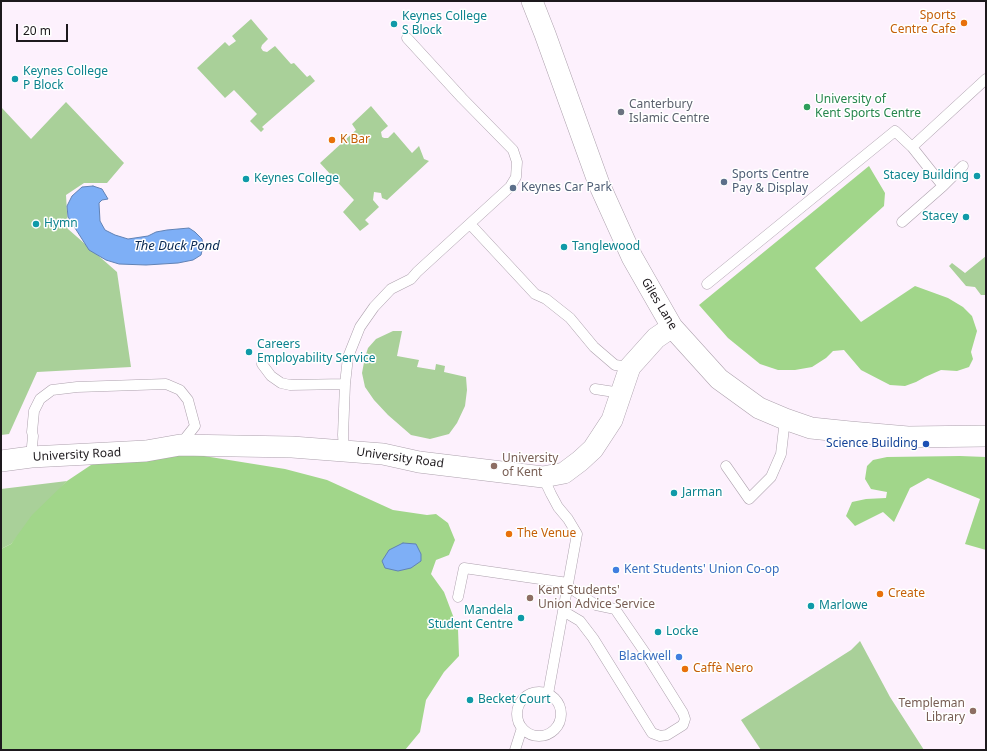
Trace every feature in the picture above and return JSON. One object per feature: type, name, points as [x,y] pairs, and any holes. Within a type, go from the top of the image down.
[{"type":"street","name":"Giles Lane","points":[[532,1],[546,34],[599,184],[632,257],[672,327],[719,379],[759,408],[811,428],[908,437],[986,436]]},
{"type":"street","name":"University Road","points":[[1,461],[31,457],[146,451],[180,445],[344,450],[383,454],[419,462],[543,477],[564,473],[593,449],[612,420],[630,367],[656,338],[672,327]]},
{"type":"lane","points":[[344,450],[344,384],[348,357],[360,327],[374,307],[391,289],[411,279],[510,187],[516,177],[517,162],[513,150],[462,98],[407,38]]},
{"type":"lane","points":[[912,147],[986,79]]},
{"type":"lane","points":[[707,284],[895,131],[912,147],[943,186]]},
{"type":"lane","points":[[902,222],[943,186],[963,166]]},
{"type":"lane","points":[[470,224],[535,294],[546,299],[570,318],[594,347],[615,365],[630,367]]},
{"type":"lane","points":[[262,364],[271,376],[285,384],[344,384]]},
{"type":"lane","points":[[31,457],[34,411],[40,399],[52,390],[77,387],[166,384],[180,390],[188,400],[195,426],[180,445]]},
{"type":"lane","points":[[595,390],[621,393]]},
{"type":"lane","points":[[726,466],[749,499],[771,477],[781,454],[785,419]]},
{"type":"lane","points":[[543,477],[558,506],[577,534],[548,694]]},
{"type":"lane","points":[[458,597],[464,568],[568,585],[596,605],[615,609],[683,713],[685,720],[683,725],[667,736],[660,736],[652,733],[593,638],[580,621],[563,611]]},
{"type":"lane","points":[[541,692],[548,694],[558,702],[560,707],[562,714],[558,726],[554,732],[548,735],[534,736],[527,733],[519,723],[519,705],[528,695],[541,692]]},
{"type":"lane","points":[[514,750],[522,728]]},
{"type":"green space","points":[[251,19],[268,39],[262,45],[261,48],[263,51],[267,52],[275,46],[291,64],[294,63],[307,77],[310,75],[315,81],[262,127],[264,129],[261,132],[250,121],[257,114],[234,90],[225,98],[197,68],[225,42],[229,46],[236,41],[232,36]]},
{"type":"green space","points":[[66,102],[124,163],[107,183],[84,183],[66,195],[68,229],[117,272],[131,367],[37,372],[9,434],[1,435],[1,107],[31,139]]},
{"type":"green space","points":[[371,106],[388,126],[381,132],[382,137],[388,138],[394,132],[412,153],[419,146],[424,159],[429,161],[387,200],[382,198],[381,193],[374,192],[373,200],[379,207],[365,220],[369,224],[360,231],[343,212],[354,200],[320,163],[356,130],[352,124]]},
{"type":"green space","points":[[869,166],[885,193],[884,206],[815,268],[861,322],[915,286],[948,298],[963,307],[972,316],[977,331],[971,352],[973,359],[969,367],[957,371],[941,370],[905,386],[890,385],[861,370],[844,350],[833,351],[826,358],[812,367],[795,370],[778,370],[760,364],[728,338],[699,305]]},
{"type":"green space","points":[[986,256],[986,295],[981,295],[975,287],[966,286],[949,266],[952,263],[965,273]]},
{"type":"green space","points":[[393,331],[402,331],[397,356],[419,360],[417,367],[435,370],[436,364],[445,366],[444,372],[466,377],[467,390],[465,406],[457,423],[449,434],[430,439],[411,435],[388,415],[374,400],[365,387],[362,373],[368,348],[376,339]]},
{"type":"green space","points":[[150,456],[204,456],[285,469],[327,480],[393,510],[427,515],[436,514],[448,523],[455,540],[449,555],[436,560],[431,574],[444,592],[458,629],[459,656],[444,672],[426,700],[420,732],[405,750],[1,750],[1,549],[11,544],[32,515],[67,481],[100,459]]},
{"type":"green space","points":[[887,457],[986,457],[986,550],[965,544],[980,499],[928,478],[910,488],[894,522],[883,512],[855,526],[846,516],[852,502],[866,499],[886,498],[887,492],[871,489],[865,479],[867,466],[873,460]]},
{"type":"green space","points":[[67,481],[11,544],[1,549],[1,489]]},
{"type":"green space","points":[[860,641],[890,697],[924,750],[761,750],[741,720],[851,650]]},
{"type":"water","name":"The Duck Pond","points":[[93,186],[102,189],[108,199],[102,200],[99,203],[100,221],[105,230],[128,239],[148,236],[156,232],[167,230],[189,228],[202,239],[203,246],[201,255],[193,260],[178,263],[146,265],[119,264],[106,260],[89,250],[68,217],[67,206],[72,196],[82,187]]},
{"type":"water","points":[[403,543],[416,544],[421,554],[421,561],[411,568],[398,571],[385,568],[382,561],[389,550]]},
{"type":"place","name":"Sports Centre Cafe","points":[[964,23]]},
{"type":"place","name":"Keynes College S Block","points":[[394,24]]},
{"type":"place","name":"Keynes College P Block","points":[[15,79]]},
{"type":"place","name":"University of Kent Sports Centre","points":[[807,107]]},
{"type":"place","name":"Canterbury Islamic Centre","points":[[621,112]]},
{"type":"place","name":"K Bar","points":[[332,140]]},
{"type":"place","name":"Stacey Building","points":[[977,176]]},
{"type":"place","name":"Keynes College","points":[[246,179]]},
{"type":"place","name":"Sports Centre Pay & Display","points":[[724,182]]},
{"type":"place","name":"Keynes Car Park","points":[[513,188]]},
{"type":"place","name":"Stacey","points":[[966,217]]},
{"type":"place","name":"Hymn","points":[[36,224]]},
{"type":"place","name":"Tanglewood","points":[[564,247]]},
{"type":"place","name":"Careers Employability Service","points":[[249,352]]},
{"type":"place","name":"Science Building","points":[[926,444]]},
{"type":"place","name":"University of Kent","points":[[494,466]]},
{"type":"place","name":"Jarman","points":[[674,493]]},
{"type":"place","name":"The Venue","points":[[509,534]]},
{"type":"place","name":"Kent Students' Union Co-op","points":[[616,570]]},
{"type":"place","name":"Create","points":[[880,594]]},
{"type":"place","name":"Kent Students' Union Advice Service","points":[[530,598]]},
{"type":"place","name":"Marlowe","points":[[811,606]]},
{"type":"place","name":"Mandela Student Centre","points":[[521,618]]},
{"type":"place","name":"Locke","points":[[658,632]]},
{"type":"place","name":"Blackwell","points":[[679,657]]},
{"type":"place","name":"Caffè Nero","points":[[685,669]]},
{"type":"place","name":"Becket Court","points":[[470,700]]},
{"type":"place","name":"Templeman Library","points":[[973,711]]}]
